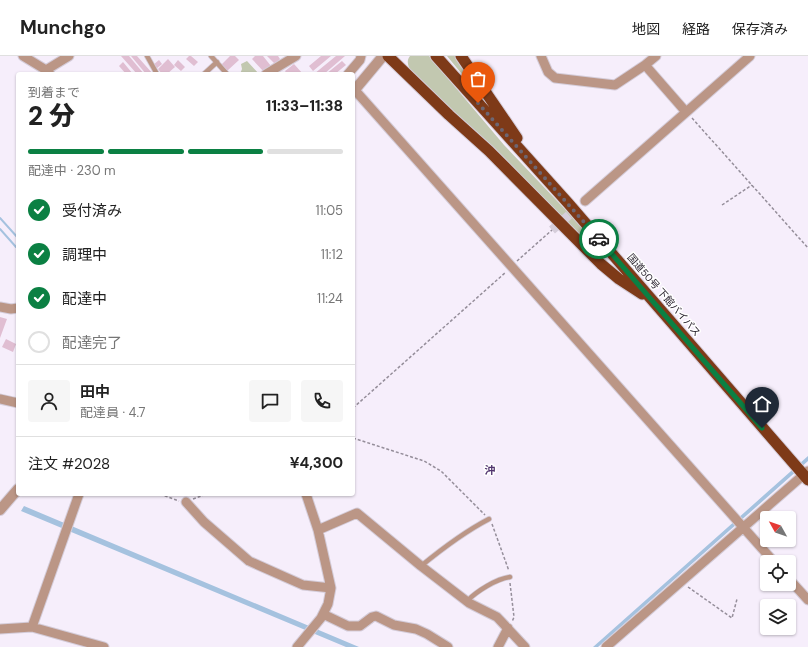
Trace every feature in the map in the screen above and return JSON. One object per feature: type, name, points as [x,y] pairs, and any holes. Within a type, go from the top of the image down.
[{"type":"highway","points":[[388,56],[433,100],[489,151],[600,264],[619,279],[654,302]]},
{"type":"highway","name":"国道50号 下館バイパス","points":[[436,56],[541,173],[806,475]]},
{"type":"highway","points":[[461,56],[541,173]]},
{"type":"street","points":[[23,56],[47,72]]},
{"type":"street","points":[[49,72],[69,56]]},
{"type":"street","points":[[269,72],[296,56]]},
{"type":"street","points":[[350,72],[360,60],[361,56]]},
{"type":"street","points":[[355,89],[383,56]]},
{"type":"street","points":[[541,56],[548,72],[555,78],[615,85],[656,56]]},
{"type":"street","points":[[585,201],[750,56]]},
{"type":"street","points":[[645,64],[686,112]]},
{"type":"street","points":[[355,91],[768,555]]},
{"type":"street","points":[[0,307],[10,309],[16,308]]},
{"type":"street","points":[[0,400],[16,403]]},
{"type":"street","points":[[606,647],[743,526],[806,475]]},
{"type":"street","points":[[0,510],[16,491]]},
{"type":"street","points":[[32,627],[79,496]]},
{"type":"street","points":[[297,647],[323,614],[328,604],[331,588],[318,530],[307,496]]},
{"type":"street","points":[[186,502],[204,522],[249,561],[303,585],[331,588]]},
{"type":"street","points":[[318,530],[357,513],[421,566],[467,601],[498,617],[525,647]]},
{"type":"street","points":[[796,587],[808,600]]},
{"type":"street","points":[[323,614],[348,626],[360,626],[372,617],[376,616],[394,625],[416,629],[448,647]]},
{"type":"street","points":[[0,628],[32,627],[104,647]]},
{"type":"street","points":[[498,647],[508,628]]},
{"type":"lane","points":[[147,56],[156,72]]},
{"type":"lane","points":[[211,56],[225,72]]},
{"type":"lane","points":[[206,72],[217,62]]},
{"type":"lane","points":[[421,566],[446,545],[471,528],[489,519]]},
{"type":"lane","points":[[467,601],[472,596],[502,578],[510,577]]},
{"type":"path","points":[[686,112],[808,248]]},
{"type":"path","points":[[722,204],[752,185]]},
{"type":"path","points":[[355,406],[552,230]]},
{"type":"path","points":[[355,439],[424,462],[441,471],[489,519],[510,577],[514,617],[508,628]]},
{"type":"path","points":[[680,582],[732,618],[737,599]]},
{"type":"green space","points":[[410,56],[429,56],[504,145],[579,224],[602,255],[604,261],[411,71],[408,64]]},
{"type":"green space","points":[[447,56],[457,56],[498,118]]},
{"type":"green space","points":[[247,61],[257,72],[241,72],[241,64]]},
{"type":"water","points":[[808,456],[808,461],[598,647],[593,647]]},
{"type":"water","points":[[24,506],[359,647],[346,647],[21,511]]},
{"type":"building","points":[[121,56],[129,56],[142,72],[135,72]]},
{"type":"building","points":[[131,56],[137,56],[151,72],[144,72]]},
{"type":"building","points":[[189,56],[198,62],[194,66],[186,59]]},
{"type":"building","points":[[230,56],[235,56],[239,60],[227,71],[221,65]]},
{"type":"building","points":[[255,56],[263,56],[271,66],[264,72],[252,59]]},
{"type":"building","points":[[267,56],[278,56],[280,59],[275,64]]},
{"type":"building","points":[[321,56],[331,56],[313,71],[309,66]]},
{"type":"building","points":[[336,56],[345,56],[326,72],[316,72]]},
{"type":"building","points":[[168,59],[175,67],[169,72],[160,72],[158,69]]},
{"type":"building","points":[[159,60],[162,64],[156,69],[153,65]]},
{"type":"building","points":[[178,60],[185,67],[181,71],[174,65]]},
{"type":"building","points":[[342,61],[346,65],[337,72],[328,72]]},
{"type":"building","points":[[123,62],[131,72],[124,72],[119,66]]},
{"type":"building","points":[[294,64],[301,72],[286,72]]},
{"type":"building","points":[[0,317],[7,319],[0,338]]},
{"type":"building","points":[[6,339],[16,344],[13,352],[2,347]]},
{"type":"waterway","points":[[0,218],[16,236]]},
{"type":"waterway","points":[[0,229],[16,247]]},
{"type":"tunnel","points":[[552,230],[585,201]]},
{"type":"way so far","points":[[478,103],[599,239]]},
{"type":"district","name":"沖","points":[[490,470]]},
{"type":"route","points":[[599,239],[762,428]]}]
